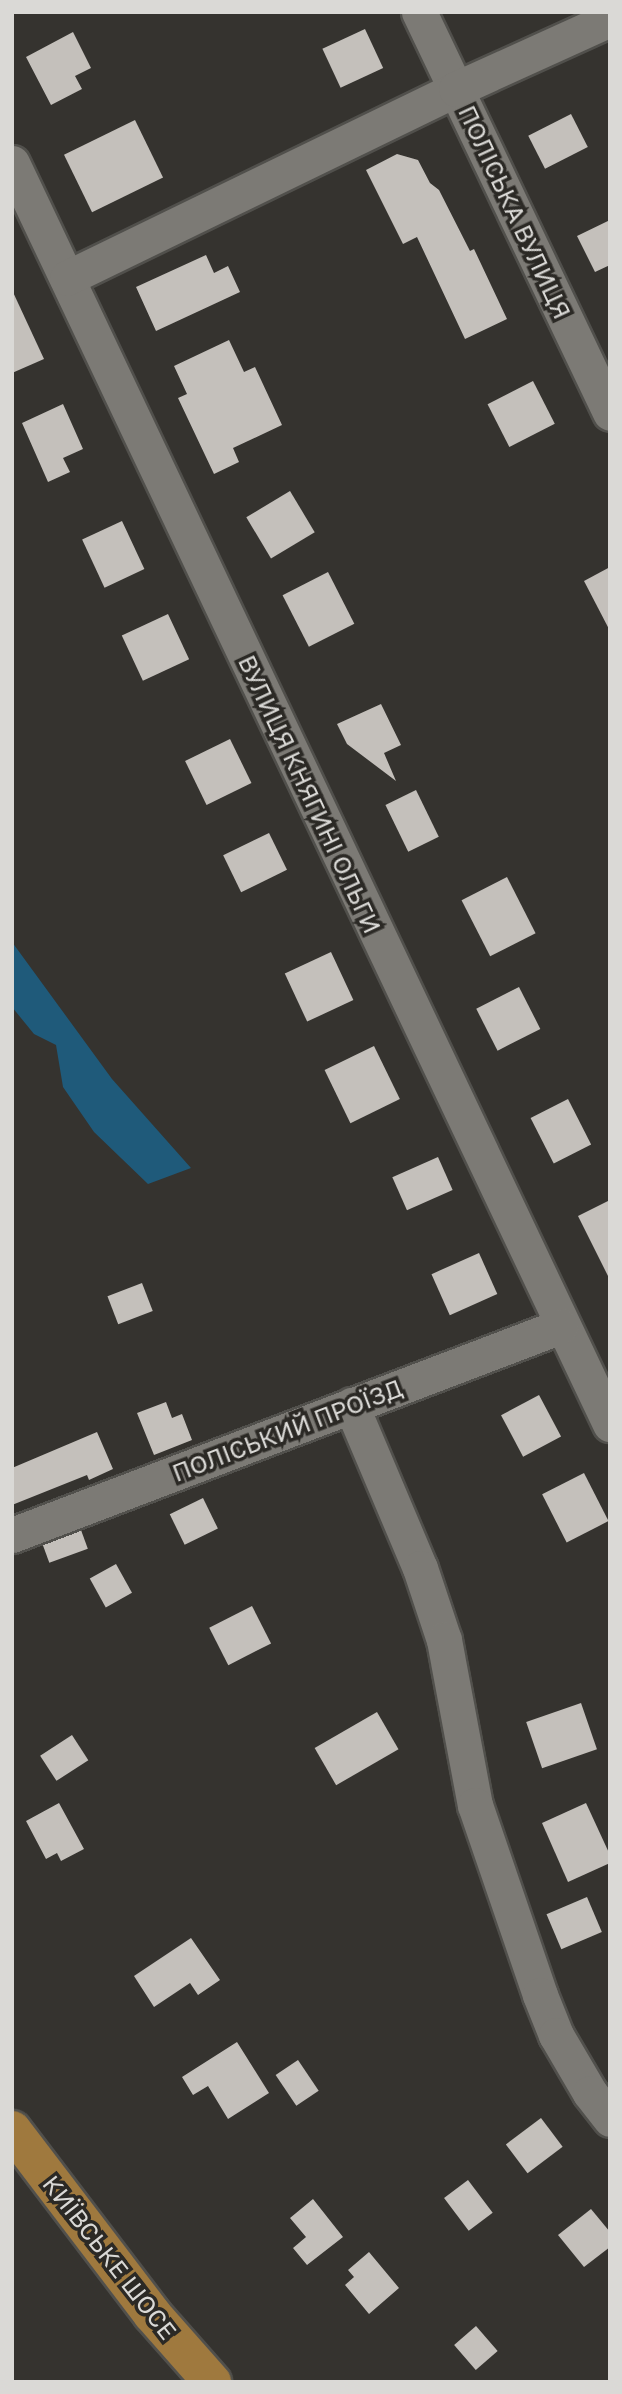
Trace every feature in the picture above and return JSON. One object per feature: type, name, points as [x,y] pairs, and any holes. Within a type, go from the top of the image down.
[{"type":"main road","name":"КИЇВСЬКЕ ШОСЕ","points":[[12,2130],[152,2314],[212,2382]]},
{"type":"street","name":"ПОЛІСЬКА ВУЛИЦЯ","points":[[419,12],[610,413]]},
{"type":"street","points":[[67,278],[456,89],[610,19]]},
{"type":"street","name":"ВУЛИЦЯ КНЯГИНІ ОЛЬГИ","points":[[12,163],[561,1326],[610,1424]]},
{"type":"street","name":"ПОЛІСЬКИЙ ПРОЇЗД","points":[[12,1535],[561,1326]]},
{"type":"street","points":[[351,1405],[420,1568],[444,1640],[475,1804],[540,1995],[556,2035],[590,2093],[610,2119]]},
{"type":"water","points":[[12,942],[112,1079],[191,1168],[148,1184],[94,1132],[63,1087],[56,1045],[34,1034],[12,1007]]},
{"type":"building","points":[[365,29],[383,68],[341,88],[322,49]]},
{"type":"building","points":[[73,32],[91,68],[75,76],[82,89],[51,105],[26,57]]},
{"type":"building","points":[[571,114],[588,147],[545,169],[528,136]]},
{"type":"building","points":[[135,120],[163,178],[92,212],[64,155]]},
{"type":"building","points":[[397,154],[418,160],[430,183],[439,190],[470,251],[474,249],[507,319],[465,339],[417,237],[403,244],[366,170]]},
{"type":"building","points":[[610,220],[610,265],[595,272],[577,236]]},
{"type":"building","points":[[206,255],[214,273],[228,266],[240,292],[156,331],[136,287]]},
{"type":"building","points":[[12,290],[44,359],[12,373]]},
{"type":"building","points":[[229,340],[244,372],[255,367],[282,425],[233,448],[239,462],[214,474],[178,398],[187,394],[174,366]]},
{"type":"building","points":[[533,381],[555,424],[509,447],[488,404]]},
{"type":"building","points":[[63,404],[83,449],[63,458],[70,472],[48,482],[22,423]]},
{"type":"building","points":[[290,491],[315,532],[271,558],[246,517]]},
{"type":"building","points":[[122,521],[144,569],[105,588],[82,540]]},
{"type":"building","points":[[610,567],[610,631],[584,581]]},
{"type":"building","points":[[328,572],[354,624],[309,647],[283,595]]},
{"type":"building","points":[[168,614],[189,659],[143,681],[122,636]]},
{"type":"building","points":[[381,704],[401,745],[384,753],[396,781],[347,744],[337,724]]},
{"type":"building","points":[[230,739],[251,783],[207,805],[185,761]]},
{"type":"building","points":[[416,790],[439,837],[408,852],[385,805]]},
{"type":"building","points":[[269,833],[287,870],[241,892],[223,855]]},
{"type":"building","points":[[507,877],[536,933],[490,956],[462,900]]},
{"type":"building","points":[[331,952],[353,1000],[307,1022],[285,974]]},
{"type":"building","points":[[519,987],[540,1029],[498,1051],[476,1009]]},
{"type":"building","points":[[374,1046],[400,1099],[350,1123],[325,1070]]},
{"type":"building","points":[[568,1099],[591,1144],[554,1164],[531,1118]]},
{"type":"building","points":[[438,1157],[453,1190],[407,1210],[392,1177]]},
{"type":"building","points":[[610,1200],[610,1280],[578,1216]]},
{"type":"building","points":[[479,1253],[497,1294],[450,1315],[431,1274]]},
{"type":"building","points":[[142,1283],[153,1311],[118,1324],[107,1296]]},
{"type":"building","points":[[539,1395],[561,1436],[523,1457],[501,1415]]},
{"type":"building","points":[[166,1402],[172,1418],[182,1414],[192,1440],[154,1455],[137,1413]]},
{"type":"building","points":[[97,1432],[113,1469],[89,1480],[87,1475],[12,1505],[12,1468]]},
{"type":"building","points":[[584,1473],[609,1521],[567,1542],[542,1494]]},
{"type":"building","points":[[203,1498],[218,1529],[185,1545],[170,1514]]},
{"type":"building","points":[[81,1530],[88,1549],[49,1563],[42,1544]]},
{"type":"building","points":[[116,1564],[132,1593],[106,1607],[90,1579]]},
{"type":"building","points":[[252,1606],[271,1643],[228,1665],[209,1628]]},
{"type":"building","points":[[581,1703],[597,1749],[542,1768],[526,1722]]},
{"type":"building","points":[[377,1712],[398,1749],[336,1785],[315,1748]]},
{"type":"building","points":[[72,1735],[88,1760],[56,1781],[40,1756]]},
{"type":"building","points":[[59,1803],[84,1849],[61,1861],[57,1853],[46,1859],[26,1821]]},
{"type":"building","points":[[586,1803],[610,1855],[610,1863],[568,1882],[542,1823]]},
{"type":"building","points":[[587,1897],[602,1932],[561,1949],[546,1914]]},
{"type":"building","points":[[191,1938],[220,1980],[198,1995],[190,1983],[154,2007],[134,1976]]},
{"type":"building","points":[[237,2042],[269,2093],[228,2119],[208,2086],[193,2095],[182,2077]]},
{"type":"building","points":[[298,2060],[319,2091],[296,2106],[276,2075]]},
{"type":"building","points":[[541,2118],[563,2147],[528,2173],[506,2144]]},
{"type":"building","points":[[468,2180],[493,2213],[469,2231],[444,2198]]},
{"type":"building","points":[[313,2199],[343,2237],[307,2265],[293,2248],[306,2237],[290,2218]]},
{"type":"building","points":[[591,2209],[610,2232],[610,2247],[584,2267],[558,2235]]},
{"type":"building","points":[[369,2252],[399,2288],[369,2314],[345,2285],[354,2277],[348,2270]]},
{"type":"building","points":[[476,2326],[498,2351],[476,2370],[454,2345]]}]
